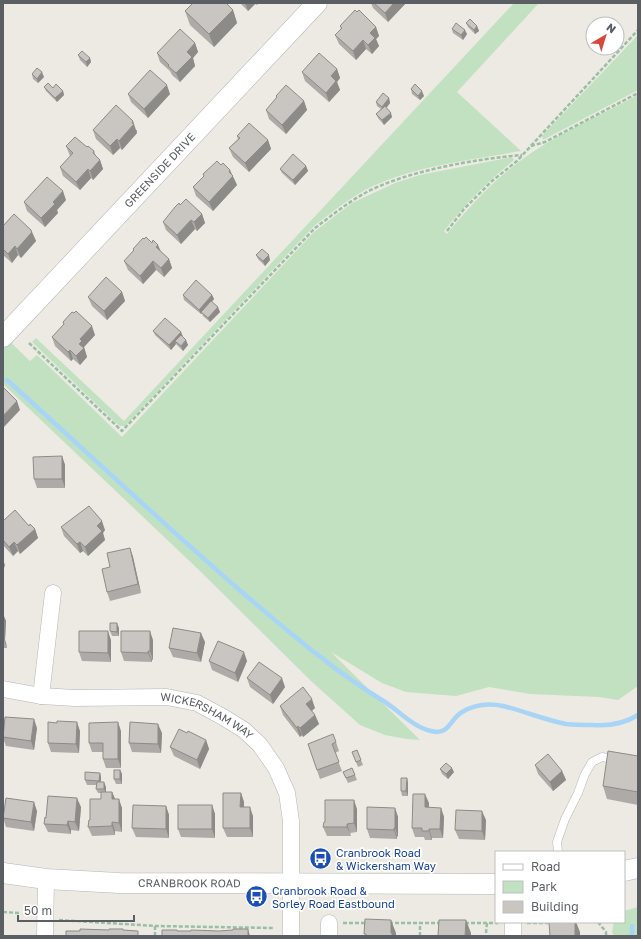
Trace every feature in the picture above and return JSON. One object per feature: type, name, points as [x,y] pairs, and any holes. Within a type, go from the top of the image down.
[{"type":"street","name":"GREENSIDE DRIVE","points":[[3,337],[317,3]]},
{"type":"street","points":[[41,696],[53,593]]},
{"type":"street","name":"WICKERSHAM WAY","points":[[3,689],[41,696],[75,698],[167,698],[197,703],[223,716],[244,730],[260,745],[276,768],[287,793],[291,821],[291,936]]},
{"type":"street","points":[[625,871],[638,868]]},
{"type":"street","name":"CRANBROOK ROAD","points":[[3,873],[46,879],[119,883],[495,884]]},
{"type":"street","points":[[45,936],[46,879]]},
{"type":"lane","points":[[558,851],[557,842],[565,819],[578,793],[584,774],[592,762],[602,757],[638,763]]},
{"type":"path","points":[[447,231],[464,209],[492,181],[517,161],[638,30]]},
{"type":"path","points":[[530,146],[545,142],[638,93]]},
{"type":"path","points":[[29,344],[122,431],[315,228],[350,202],[366,192],[395,180],[443,167],[522,155]]},
{"type":"path","points":[[3,912],[19,913]]},
{"type":"path","points":[[57,920],[155,926],[273,928]]},
{"type":"path","points":[[329,929],[368,923]]},
{"type":"path","points":[[383,923],[442,923]]},
{"type":"path","points":[[420,923],[420,936]]},
{"type":"path","points":[[465,923],[487,923],[513,930],[554,923]]},
{"type":"path","points":[[486,933],[487,923]]},
{"type":"path","points":[[599,923],[606,932],[606,936]]},
{"type":"path","points":[[155,926],[155,936]]},
{"type":"green space","points":[[514,3],[539,3],[457,92],[521,151],[421,169],[383,182],[365,190],[345,202],[315,225],[125,426],[120,426],[116,423],[32,342],[36,338],[124,421]]},
{"type":"green space","points":[[638,35],[638,90],[543,140],[542,136],[618,56],[625,56],[625,49]]},
{"type":"green space","points":[[638,95],[638,686],[618,700],[599,697],[530,694],[489,687],[456,696],[406,692],[382,683],[331,652],[420,740],[385,735],[360,725],[311,681],[200,571],[3,384],[3,335],[30,361],[37,355],[122,437],[314,232],[352,203],[395,183],[420,175],[512,157],[514,160],[477,193],[460,211],[444,231],[447,234],[481,195],[520,161],[548,142]]},
{"type":"green space","points":[[638,907],[638,936],[615,936],[612,933],[614,923],[625,923],[625,911]]},
{"type":"building","points":[[193,3],[226,3],[233,10],[209,34],[185,11]]},
{"type":"building","points":[[374,3],[394,3],[385,13]]},
{"type":"building","points":[[355,10],[357,12],[359,10],[376,27],[370,33],[375,38],[368,45],[363,40],[353,51],[335,35],[342,28],[340,26]]},
{"type":"building","points":[[470,19],[477,26],[474,30],[466,23]]},
{"type":"building","points":[[456,23],[465,30],[461,35],[452,29]]},
{"type":"building","points":[[180,29],[195,43],[187,52],[192,57],[176,73],[157,53]]},
{"type":"building","points":[[82,51],[90,58],[86,62],[78,55]]},
{"type":"building","points":[[319,53],[337,69],[331,76],[336,81],[326,93],[302,72]]},
{"type":"building","points":[[37,68],[42,72],[37,79],[32,74]]},
{"type":"building","points":[[150,70],[167,85],[144,109],[128,94]]},
{"type":"building","points":[[48,83],[53,88],[56,84],[63,91],[55,98],[44,87]]},
{"type":"building","points":[[415,84],[422,91],[418,96],[411,89]]},
{"type":"building","points":[[286,85],[304,101],[282,125],[266,110]]},
{"type":"building","points":[[383,93],[389,98],[382,107],[376,102]]},
{"type":"building","points":[[116,105],[133,121],[132,123],[134,124],[119,141],[117,139],[110,146],[93,130]]},
{"type":"building","points":[[385,106],[391,113],[382,120],[376,114]]},
{"type":"building","points":[[249,123],[268,140],[245,163],[229,148],[240,138],[237,136]]},
{"type":"building","points":[[75,137],[94,151],[93,153],[100,160],[90,171],[88,169],[76,182],[60,167],[73,153],[66,146]]},
{"type":"building","points":[[293,154],[306,166],[293,180],[280,169]]},
{"type":"building","points":[[217,161],[221,165],[223,163],[230,170],[229,172],[233,176],[209,202],[193,187],[204,176],[203,174]]},
{"type":"building","points":[[47,177],[63,191],[53,202],[55,204],[41,218],[24,202]]},
{"type":"building","points":[[186,199],[202,214],[194,222],[191,220],[177,235],[163,222],[179,203],[180,205]]},
{"type":"building","points":[[14,214],[32,232],[17,249],[15,246],[8,254],[3,249],[3,226]]},
{"type":"building","points":[[146,237],[152,243],[153,240],[158,245],[156,247],[169,259],[161,268],[153,261],[140,276],[124,261],[143,238],[144,239]]},
{"type":"building","points":[[262,249],[269,255],[263,261],[256,255]]},
{"type":"building","points":[[106,277],[122,292],[104,311],[88,297]]},
{"type":"building","points":[[196,280],[212,295],[199,310],[183,295]]},
{"type":"building","points":[[211,301],[218,307],[208,318],[201,312]]},
{"type":"building","points":[[76,311],[92,326],[80,339],[82,341],[79,344],[84,348],[76,356],[70,350],[68,352],[52,337],[64,324],[63,322],[72,312],[74,313]]},
{"type":"building","points":[[165,318],[181,332],[169,345],[153,331]]},
{"type":"building","points":[[181,335],[186,340],[181,346],[175,341]]},
{"type":"building","points":[[3,387],[17,401],[3,416]]},
{"type":"building","points":[[62,456],[62,479],[34,479],[33,457]]},
{"type":"building","points":[[89,506],[102,521],[97,526],[102,531],[85,547],[80,542],[77,544],[61,527]]},
{"type":"building","points":[[15,510],[29,526],[30,524],[35,529],[17,545],[14,542],[9,547],[3,540],[3,521]]},
{"type":"building","points":[[130,548],[138,584],[107,592],[102,569],[110,567],[107,553]]},
{"type":"building","points":[[110,623],[117,623],[117,632],[110,631]]},
{"type":"building","points":[[173,628],[201,633],[197,653],[169,648]]},
{"type":"building","points":[[79,631],[108,631],[108,653],[79,652]]},
{"type":"building","points":[[121,631],[150,631],[150,651],[148,651],[148,653],[121,652]]},
{"type":"building","points":[[218,641],[244,652],[235,673],[209,661]]},
{"type":"building","points":[[259,662],[282,678],[270,695],[247,678]]},
{"type":"building","points":[[303,687],[312,699],[306,704],[315,715],[300,728],[298,726],[297,728],[280,706]]},
{"type":"building","points":[[5,717],[34,719],[31,741],[3,737]]},
{"type":"building","points":[[57,721],[77,722],[76,744],[48,743],[48,722],[57,723]]},
{"type":"building","points":[[118,722],[118,759],[103,759],[103,743],[89,743],[89,723]]},
{"type":"building","points":[[130,722],[158,724],[158,744],[129,743]]},
{"type":"building","points":[[179,729],[187,733],[188,731],[206,740],[197,760],[170,747]]},
{"type":"building","points":[[333,734],[336,742],[332,744],[339,762],[317,770],[308,744]]},
{"type":"building","points":[[357,750],[361,760],[356,762],[352,752]]},
{"type":"building","points":[[608,751],[638,756],[638,792],[603,786]]},
{"type":"building","points":[[548,754],[562,771],[550,782],[535,765]]},
{"type":"building","points":[[446,763],[452,768],[446,774],[440,769]]},
{"type":"building","points":[[352,768],[355,775],[346,778],[343,772]]},
{"type":"building","points":[[114,770],[120,770],[120,779],[114,779]]},
{"type":"building","points":[[85,772],[100,773],[99,781],[85,780]]},
{"type":"building","points":[[401,778],[407,778],[406,791],[401,791]]},
{"type":"building","points":[[97,782],[104,782],[104,789],[96,789]]},
{"type":"building","points":[[101,792],[112,792],[112,799],[119,799],[119,823],[112,822],[112,826],[88,827],[90,820],[90,799],[101,799]]},
{"type":"building","points":[[223,793],[241,793],[240,807],[250,807],[250,828],[223,828]]},
{"type":"building","points":[[413,794],[425,794],[425,807],[441,808],[440,829],[429,829],[429,831],[422,831],[422,828],[412,828]]},
{"type":"building","points":[[48,796],[77,798],[75,822],[68,821],[67,825],[44,824]]},
{"type":"building","points":[[6,798],[34,802],[31,822],[3,818]]},
{"type":"building","points":[[325,800],[354,800],[354,823],[347,824],[347,827],[323,827],[325,822]]},
{"type":"building","points":[[133,805],[166,806],[166,829],[132,828]]},
{"type":"building","points":[[178,805],[212,805],[212,829],[178,829]]},
{"type":"building","points":[[367,807],[395,808],[394,830],[367,829]]},
{"type":"building","points":[[456,810],[482,811],[482,831],[455,830]]},
{"type":"building","points":[[365,919],[391,920],[392,936],[366,936],[366,934],[364,934]]},
{"type":"building","points":[[439,920],[466,920],[465,936],[438,936]]},
{"type":"building","points":[[549,923],[575,923],[575,936],[550,936]]},
{"type":"building","points":[[80,929],[123,929],[138,931],[138,936],[66,936],[66,931],[80,931]]},
{"type":"building","points":[[248,929],[248,936],[162,936],[162,930],[219,931]]},
{"type":"waterway","points":[[7,380],[183,541],[277,622],[330,664],[418,726],[431,731],[442,731],[446,729],[462,712],[477,706],[487,705],[503,706],[573,725],[611,725],[638,715]]},
{"type":"waterway","points":[[632,926],[632,936]]},
{"type":"place","name":"Cranbrook Road & Wickersham Way","points":[[321,859]]},
{"type":"place","name":"Cranbrook Road & Sorley Road Eastbound","points":[[256,897]]}]
